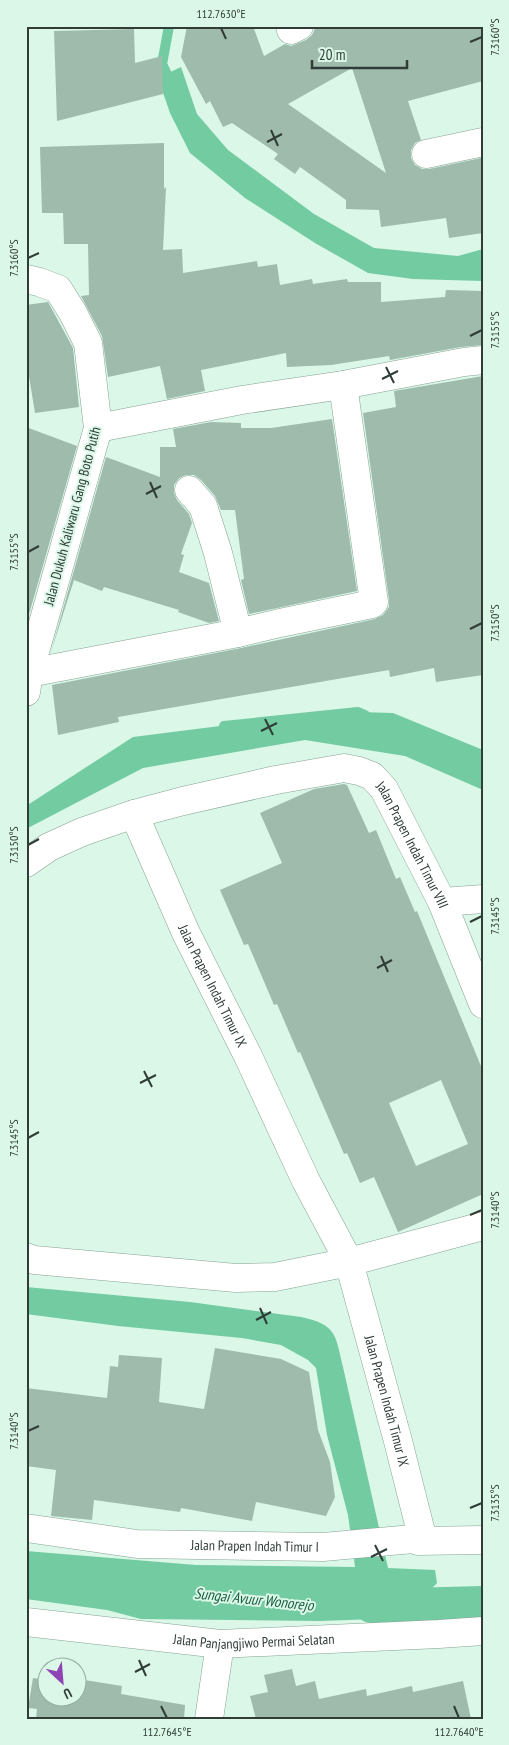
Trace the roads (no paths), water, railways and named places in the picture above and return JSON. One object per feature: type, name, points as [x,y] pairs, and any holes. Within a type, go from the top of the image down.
[{"type":"street","points":[[426,154],[483,142]]},
{"type":"street","name":"Jalan Dukuh Kaliwaru Gang Boto Putih","points":[[26,279],[58,289],[88,343],[98,428],[28,683]]},
{"type":"street","points":[[98,428],[242,400],[343,385],[483,360]]},
{"type":"street","points":[[28,683],[374,602],[343,385]]},
{"type":"street","points":[[189,490],[203,506],[218,552],[238,633]]},
{"type":"street","name":"Jalan Prapen Indah Timur VIII","points":[[134,814],[276,780],[344,768],[359,770],[372,776],[384,789],[442,902],[481,995]]},
{"type":"street","points":[[26,863],[48,847],[134,814]]},
{"type":"street","name":"Jalan Prapen Indah Timur IX","points":[[134,814],[186,933],[248,1056],[306,1181],[349,1262],[398,1441],[418,1540]]},
{"type":"street","points":[[442,902],[483,899]]},
{"type":"street","points":[[26,1257],[34,1260],[236,1278],[275,1277],[349,1262],[483,1226]]},
{"type":"street","name":"Jalan Prapen Indah Timur I","points":[[26,1528],[137,1544],[323,1547],[418,1540],[483,1540]]},
{"type":"street","name":"Jalan Panjangjiwo Permai Selatan","points":[[26,1622],[220,1644],[483,1631]]},
{"type":"street","points":[[209,1719],[220,1644]]},
{"type":"water","points":[[181,67],[197,114],[228,150],[314,214],[374,248],[458,256],[483,249],[483,281],[413,279],[368,273],[315,243],[245,198],[190,153],[170,113],[158,78]]},
{"type":"water","points":[[358,712],[393,713],[483,750],[483,790],[405,756],[305,740],[143,768],[26,829],[26,806],[133,737],[236,724]]},
{"type":"water","points":[[26,1287],[190,1302],[301,1317],[313,1320],[328,1328],[336,1339],[338,1346],[388,1568],[435,1570],[437,1583],[403,1618],[320,1621],[141,1619],[107,1610],[26,1599],[26,1551],[196,1565],[355,1567],[348,1515],[327,1435],[316,1368],[308,1360],[281,1345],[242,1338],[118,1326],[26,1314]]},
{"type":"waterway","points":[[169,26],[162,64],[172,85]]},
{"type":"waterway","points":[[224,726],[358,712],[365,715]]},
{"type":"waterway","name":"Sungai Avuur Wonorejo","points":[[371,1606],[483,1603]]}]
